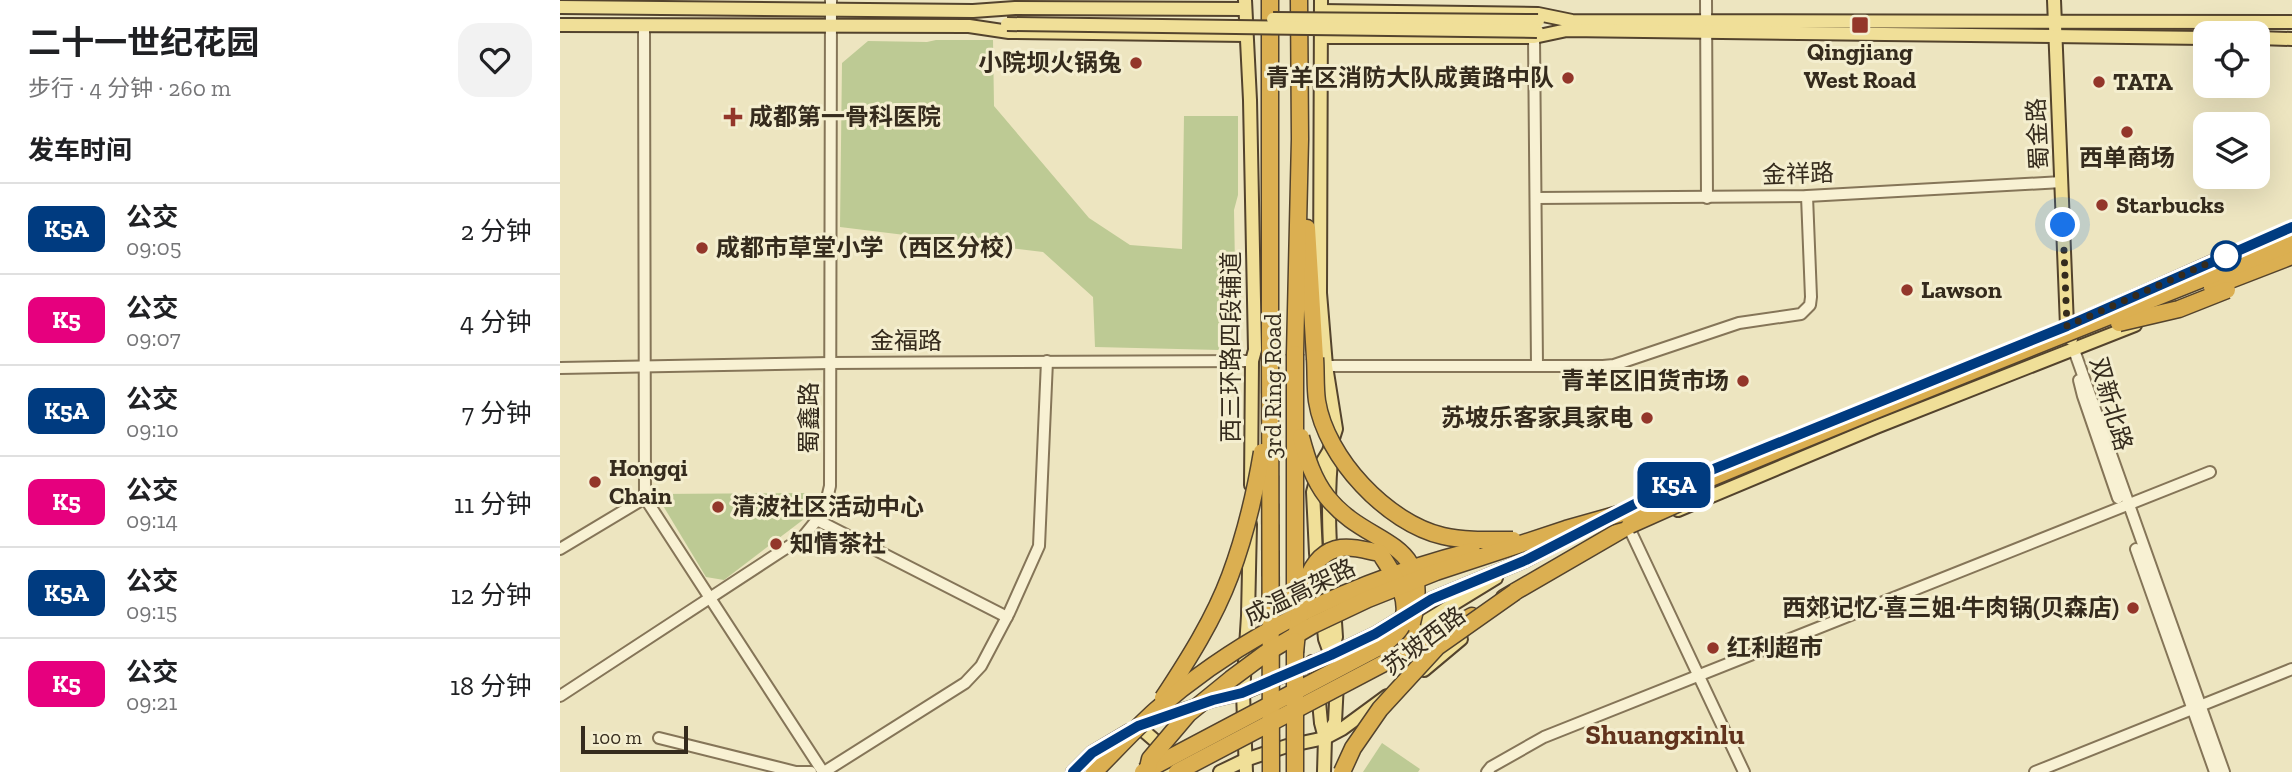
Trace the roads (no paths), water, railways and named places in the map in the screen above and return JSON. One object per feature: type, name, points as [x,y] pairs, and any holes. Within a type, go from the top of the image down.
[{"type":"highway","name":"3rd Ring Road","points":[[1268,772],[1271,716],[1270,0]]},
{"type":"highway","name":"3rd Ring Road","points":[[1295,772],[1295,354],[1300,139],[1299,0]]},
{"type":"highway","points":[[1300,139],[1321,362],[1317,400],[1323,422],[1346,466],[1361,485],[1385,506],[1442,536],[1513,540]]},
{"type":"highway","points":[[2140,304],[2199,273],[2292,233]]},
{"type":"highway","points":[[1145,772],[1150,759],[1188,715],[1266,653],[1313,625],[1368,599],[1436,572],[1633,510],[2292,243]]},
{"type":"highway","points":[[1177,772],[1376,668],[1630,525],[1713,488],[2119,323],[2179,309],[2292,261]]},
{"type":"highway","points":[[1155,712],[1192,653],[1230,578],[1255,494],[1270,408]]},
{"type":"highway","points":[[1296,419],[1311,470],[1327,498],[1355,524],[1395,546],[1414,566],[1418,598],[1409,630],[1376,668]]},
{"type":"highway","name":"成温高架路","points":[[1094,772],[1155,712],[1228,656],[1296,615],[1400,571],[1513,540],[1566,529]]},
{"type":"highway","points":[[1145,772],[1385,644],[1400,628],[1405,602],[1403,591],[1380,553],[1351,547],[1339,548],[1322,556],[1303,586],[1295,652]]},
{"type":"highway","points":[[1342,772],[1353,748],[1380,709],[1437,647],[1515,592]]},
{"type":"highway","points":[[1191,772],[1215,753]]},
{"type":"main road","name":"蜀金路","points":[[2054,0],[2053,35],[2067,326],[2074,350]]},
{"type":"main road","points":[[560,8],[730,9],[831,4],[973,11],[1245,5]]},
{"type":"main road","name":"西三环路四段辅道","points":[[1245,5],[1250,100],[1255,350],[1252,361],[1250,569],[1242,693],[1245,766]]},
{"type":"main road","points":[[1325,738],[1335,722],[1338,707],[1337,682],[1325,639],[1313,492],[1320,466],[1329,451],[1336,429],[1321,362],[1321,6],[1538,14],[1569,26]]},
{"type":"main road","points":[[730,9],[730,27]]},
{"type":"main road","points":[[973,11],[1011,20]]},
{"type":"main road","points":[[560,25],[969,26],[1011,20],[1536,30]]},
{"type":"main road","points":[[1706,27],[2053,21],[2292,22]]},
{"type":"main road","points":[[969,26],[1009,32],[1246,34]]},
{"type":"main road","points":[[1321,37],[1536,30],[1569,26],[2193,38]]},
{"type":"main road","points":[[2270,38],[2292,38]]},
{"type":"main road","name":"苏坡西路","points":[[1073,772],[1092,753],[1138,726],[1242,693],[1331,655],[1375,634],[1432,599],[1526,560],[1662,490],[2067,326],[2292,227]]},
{"type":"main road","name":"苏坡西路","points":[[1220,772],[1245,766],[1287,746],[1325,738],[1414,679],[1455,643],[1509,605],[1630,530],[1876,427],[2292,261]]},
{"type":"main road","points":[[1434,661],[1420,661],[1411,656],[1410,635],[1416,627],[1526,560]]},
{"type":"main road","points":[[1312,662],[1316,669],[1325,738],[1324,772]]},
{"type":"main road","points":[[1138,726],[1166,750],[1172,765],[1168,772]]},
{"type":"main road","points":[[1268,772],[1288,768],[1302,772]]},
{"type":"street","points":[[1706,0],[1707,198]]},
{"type":"street","name":"蜀鑫路","points":[[560,696],[803,537],[824,511],[830,486],[831,4]]},
{"type":"street","points":[[644,27],[645,498],[824,772],[965,683],[981,666],[1007,617],[1039,545],[1047,361]]},
{"type":"street","points":[[1536,30],[1537,366]]},
{"type":"street","name":"金祥路","points":[[1536,198],[1807,196],[2062,183]]},
{"type":"street","points":[[1321,362],[1614,365],[1739,323],[1801,314],[1810,304],[1811,297],[1807,196]]},
{"type":"street","name":"双新北路","points":[[2074,350],[2124,505],[2197,708]]},
{"type":"street","name":"金福路","points":[[560,368],[830,363],[1252,361]]},
{"type":"street","points":[[1487,772],[1491,767],[1544,737],[1698,678],[2210,472]]},
{"type":"street","points":[[560,549],[645,498]]},
{"type":"street","points":[[817,520],[1007,617]]},
{"type":"street","points":[[1630,530],[1744,772]]},
{"type":"street","points":[[2035,772],[2292,668]]},
{"type":"street","points":[[2197,708],[2215,772]]},
{"type":"street","points":[[2197,708],[2224,772]]},
{"type":"street","points":[[659,738],[796,772],[811,772]]},
{"type":"place","name":"Qingjiang West Road","points":[[1860,25]]},
{"type":"place","name":"小院坝火锅兔","points":[[1136,63]]},
{"type":"place","name":"青羊区消防大队成黄路中队","points":[[1568,78]]},
{"type":"place","name":"TATA","points":[[2099,82]]},
{"type":"place","name":"成都第一骨科医院","points":[[733,117]]},
{"type":"place","name":"西单商场","points":[[2127,132]]},
{"type":"place","name":"Starbucks","points":[[2102,205]]},
{"type":"place","name":"成都市草堂小学（西区分校）","points":[[702,248]]},
{"type":"place","name":"Lawson","points":[[1907,290]]},
{"type":"place","name":"青羊区旧货市场","points":[[1743,381]]},
{"type":"place","name":"苏坡乐客家具家电","points":[[1647,418]]},
{"type":"place","name":"Hongqi Chain","points":[[595,482]]},
{"type":"place","name":"清波社区活动中心","points":[[718,507]]},
{"type":"place","name":"知情茶社","points":[[776,544]]},
{"type":"place","name":"西郊记忆·喜三姐·牛肉锅(贝森店)","points":[[2133,608]]},
{"type":"place","name":"红利超市","points":[[1713,648]]},
{"type":"district","name":"Shuangxinlu","points":[[1665,734]]}]
